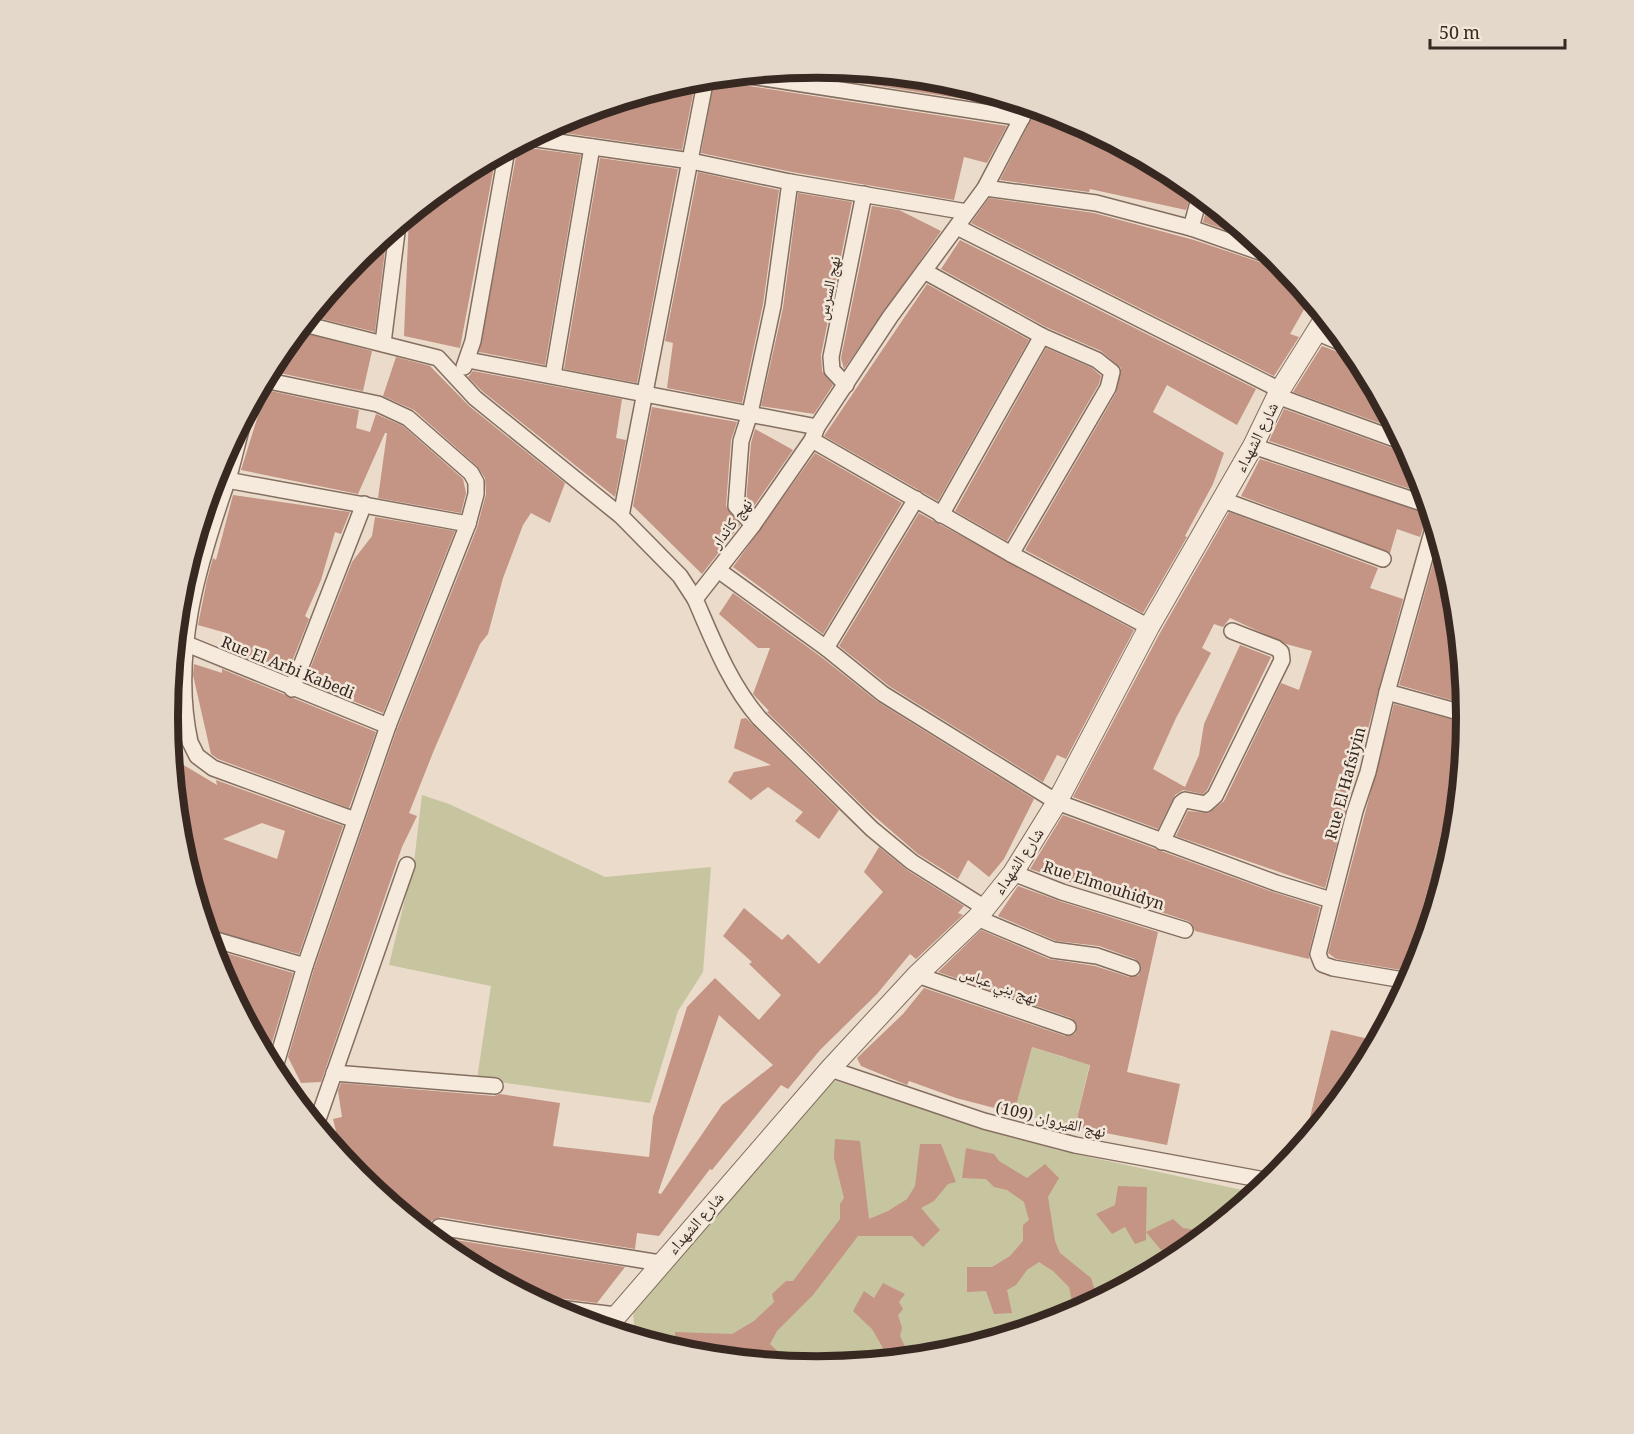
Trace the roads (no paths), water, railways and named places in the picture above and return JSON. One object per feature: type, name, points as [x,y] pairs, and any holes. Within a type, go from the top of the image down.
[{"type":"street","points":[[775,79],[1020,111]]},
{"type":"street","points":[[621,516],[704,88]]},
{"type":"street","name":"نهج كاندار","points":[[695,598],[753,525],[846,384],[985,188],[1025,113]]},
{"type":"street","points":[[543,140],[690,161],[790,182],[967,212]]},
{"type":"street","points":[[553,375],[592,147]]},
{"type":"street","points":[[458,378],[468,360],[505,160]]},
{"type":"street","points":[[753,525],[738,510],[735,501],[741,441],[750,413],[773,306],[790,182]]},
{"type":"street","points":[[985,188],[1096,203],[1191,228],[1251,249]]},
{"type":"street","name":"نهج السرس","points":[[846,384],[832,370],[831,357],[864,195]]},
{"type":"street","points":[[1191,228],[1198,204]]},
{"type":"street","points":[[957,227],[1278,393],[1392,438]]},
{"type":"street","points":[[384,343],[397,237]]},
{"type":"street","points":[[924,271],[1042,336],[1104,364],[1112,372],[1112,380],[1011,554]]},
{"type":"street","name":"شارع الشهداء","points":[[611,1322],[830,1069],[917,975],[981,913],[1013,873],[1056,802],[1149,627],[1253,446],[1278,393],[1321,325]]},
{"type":"street","points":[[312,326],[438,358],[475,398],[621,516],[680,576],[695,598],[743,700],[872,829],[981,913],[1053,950],[1088,954],[1132,968]]},
{"type":"street","points":[[941,515],[1042,336]]},
{"type":"street","points":[[468,360],[750,413],[814,433],[941,515],[1149,627]]},
{"type":"street","points":[[273,382],[378,404],[408,418],[474,478],[476,494],[468,524],[388,726],[276,1056]]},
{"type":"street","points":[[1253,446],[1418,502]]},
{"type":"street","points":[[186,617],[213,518],[233,458]]},
{"type":"street","points":[[227,480],[468,524]]},
{"type":"street","points":[[826,648],[916,499]]},
{"type":"street","points":[[1223,500],[1383,559]]},
{"type":"street","points":[[292,689],[364,504]]},
{"type":"street","name":"Rue El Hafsiyin","points":[[1399,979],[1333,968],[1320,962],[1319,949],[1430,539]]},
{"type":"street","points":[[718,570],[826,648],[884,694],[1056,802],[1162,842],[1331,900]]},
{"type":"street","points":[[1162,842],[1183,801],[1206,804],[1215,796],[1282,660],[1281,652],[1276,648],[1232,631]]},
{"type":"street","name":"Rue El Arbi Kabedi","points":[[182,643],[388,726]]},
{"type":"street","points":[[181,659],[187,728],[196,756],[213,768],[355,820]]},
{"type":"street","points":[[1387,693],[1456,711]]},
{"type":"street","points":[[319,1117],[407,865]]},
{"type":"street","name":"Rue Elmouhidyn","points":[[1013,873],[1062,892],[1185,930]]},
{"type":"street","points":[[219,941],[305,966]]},
{"type":"street","name":"نهج بني عباس","points":[[917,975],[1068,1027]]},
{"type":"street","name":"نهج القيروان (109)","points":[[830,1069],[984,1121],[1075,1145],[1258,1179]]},
{"type":"street","points":[[334,1073],[495,1086]]},
{"type":"street","points":[[439,1227],[660,1263]]}]
